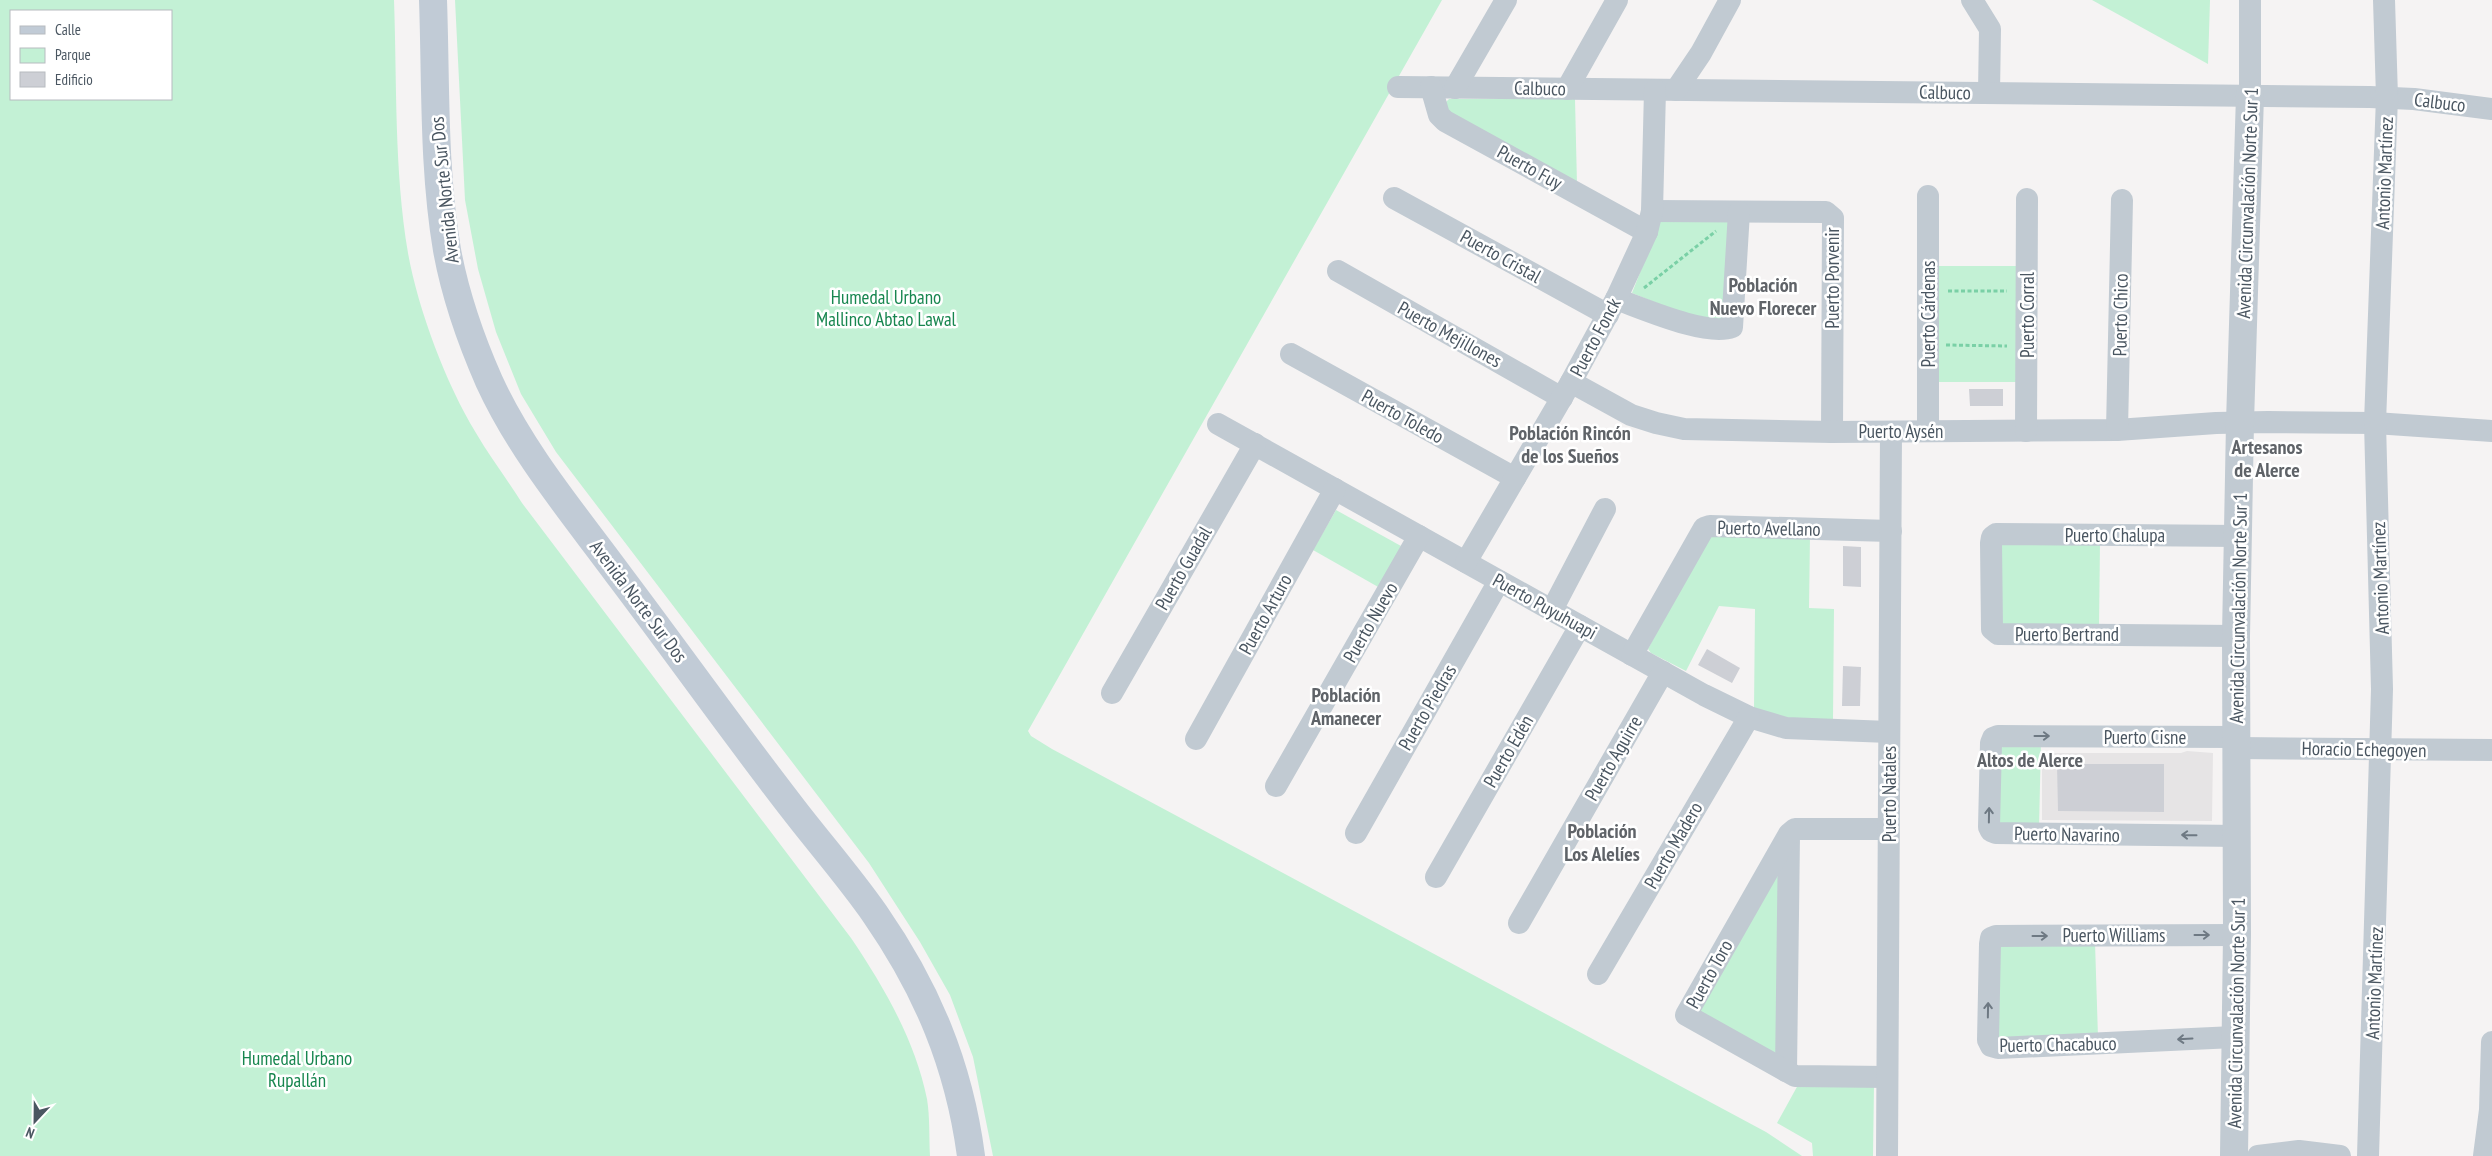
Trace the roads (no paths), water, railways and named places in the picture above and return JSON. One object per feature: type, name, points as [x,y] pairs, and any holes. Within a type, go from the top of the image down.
[{"type":"main road","name":"Avenida Norte Sur Dos","points":[[433,0],[434,96],[443,225],[454,283],[489,380],[532,459],[795,810],[874,912],[898,950],[933,1013],[945,1045],[964,1111],[971,1156]]},
{"type":"street","points":[[1455,88],[1506,0]]},
{"type":"street","points":[[1567,89],[1617,0]]},
{"type":"street","points":[[1666,90],[1701,53],[1730,0]]},
{"type":"street","points":[[1972,0],[1990,29],[1989,93]]},
{"type":"street","name":"Avenida Circunvalación Norte Sur 1","points":[[2234,1156],[2234,1037],[2238,935],[2236,636],[2240,423],[2250,96],[2250,0]]},
{"type":"street","name":"Antonio Martínez","points":[[2368,1156],[2381,749],[2382,654],[2376,423],[2387,97],[2384,0]]},
{"type":"street","name":"Calbuco","points":[[1398,87],[2387,97],[2492,109]]},
{"type":"street","name":"Puerto Fuy","points":[[1431,87],[1439,115],[1445,121],[1650,221]]},
{"type":"street","name":"Puerto Fonck","points":[[1466,562],[1615,305],[1650,221],[1666,90]]},
{"type":"street","name":"Puerto Cárdenas","points":[[1928,196],[1928,431]]},
{"type":"street","name":"Puerto Cristal","points":[[1394,198],[1615,305],[1708,328],[1732,327],[1738,212]]},
{"type":"street","name":"Puerto Corral","points":[[2026,431],[2027,199]]},
{"type":"street","name":"Puerto Chico","points":[[2117,430],[2122,200]]},
{"type":"street","name":"Puerto Porvenir","points":[[1650,221],[1738,212],[1826,212],[1833,218],[1832,432]]},
{"type":"street","name":"Puerto Mejillones","points":[[1338,271],[1567,390]]},
{"type":"street","name":"Puerto Toledo","points":[[1291,354],[1515,478]]},
{"type":"street","name":"Puerto Aysén","points":[[1567,390],[1631,415],[1669,426],[1697,429],[1832,432],[2026,431],[2117,430],[2240,423],[2376,423],[2492,431]]},
{"type":"street","name":"Puerto Puyuhuapi","points":[[1218,424],[1632,655],[1749,716],[1786,728],[1889,732]]},
{"type":"street","name":"Puerto Natales","points":[[1886,1156],[1892,432]]},
{"type":"street","name":"Puerto Guadal","points":[[1112,693],[1254,444]]},
{"type":"street","name":"Puerto Arturo","points":[[1196,739],[1335,489]]},
{"type":"street","points":[[1552,610],[1605,509]]},
{"type":"street","name":"Puerto Avellano","points":[[1632,655],[1704,528],[1710,526],[1891,531]]},
{"type":"street","name":"Puerto Chalupa","points":[[1992,536],[1996,534],[2239,536]]},
{"type":"street","name":"Puerto Nuevo","points":[[1276,786],[1419,536]]},
{"type":"street","name":"Puerto Bertrand","points":[[1992,536],[1992,629],[1998,634],[2236,636]]},
{"type":"street","name":"Puerto Piedras","points":[[1356,832],[1500,581]]},
{"type":"street","name":"Puerto Edén","points":[[1436,877],[1580,626]]},
{"type":"street","name":"Puerto Aguirre","points":[[1519,922],[1663,672]]},
{"type":"street","name":"Puerto Madero","points":[[1598,974],[1749,716]]},
{"type":"street","name":"Puerto Cisne","points":[[1993,738],[1998,736],[2237,743]]},
{"type":"street","name":"Puerto Navarino","points":[[1993,738],[1991,743],[1989,818],[1991,832],[2238,836]]},
{"type":"street","name":"Horacio Echegoyen","points":[[2237,743],[2381,749],[2492,750]]},
{"type":"street","points":[[1786,1072],[1789,834],[1794,829],[1888,829]]},
{"type":"street","name":"Puerto Toro","points":[[1789,834],[1686,1015],[1795,1076],[1887,1077]]},
{"type":"street","name":"Puerto Williams","points":[[1991,938],[1996,936],[2238,935]]},
{"type":"street","name":"Puerto Chacabuco","points":[[1991,938],[1988,1040],[1991,1046],[1998,1048],[2234,1037]]},
{"type":"street","points":[[2484,1156],[2490,1110],[2492,1042]]},
{"type":"street","points":[[2258,1156],[2299,1150],[2340,1156]]},
{"type":"district","name":"Población Nuevo Florecer","points":[[1763,296]]},
{"type":"district","name":"Población Rincón de los Sueños","points":[[1570,444]]},
{"type":"district","name":"Artesanos de Alerce","points":[[2267,458]]},
{"type":"district","name":"Población Amanecer","points":[[1346,706]]},
{"type":"district","name":"Altos de Alerce","points":[[2030,760]]},
{"type":"district","name":"Población Los Alelíes","points":[[1602,842]]},
{"type":"park label","name":"Humedal Urbano Mallinco Abtao Lawal","points":[[886,308]]},
{"type":"park label","name":"Humedal Urbano Rupallán","points":[[297,1069]]}]
